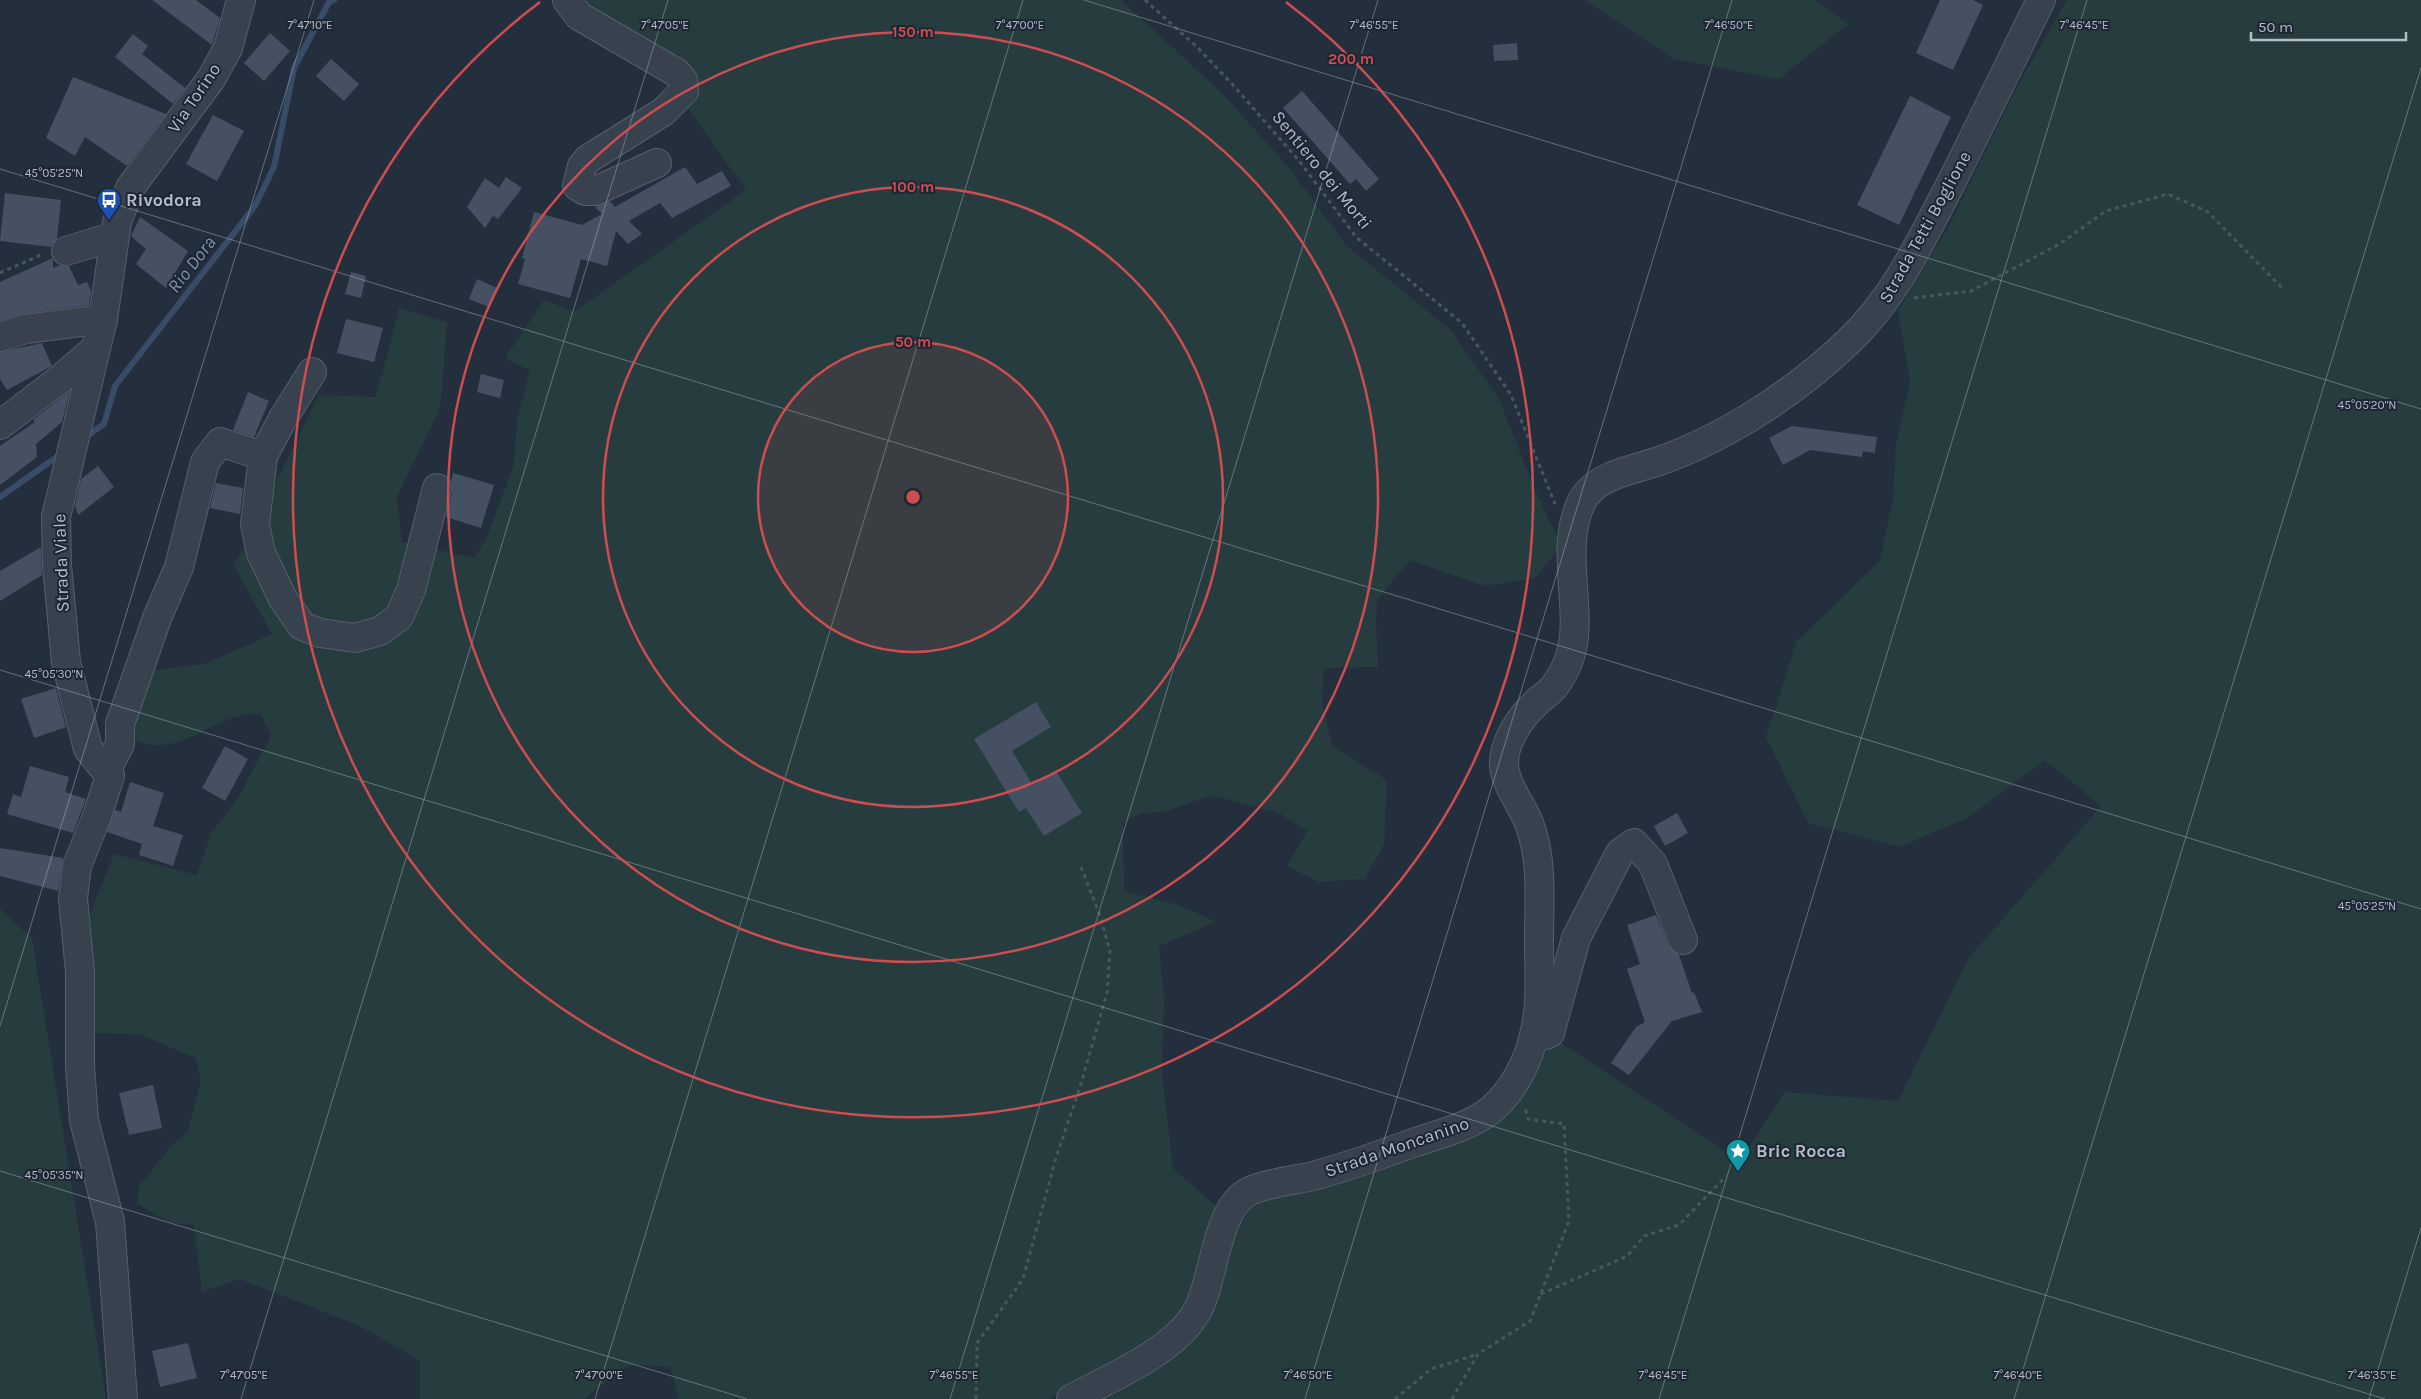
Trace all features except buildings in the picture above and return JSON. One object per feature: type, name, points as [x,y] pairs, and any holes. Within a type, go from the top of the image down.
[{"type":"street","name":"Via Torino","points":[[103,319],[118,222],[130,188],[211,79],[228,48],[241,0]]},
{"type":"street","points":[[567,0],[579,16],[677,73],[683,80],[684,91],[663,112],[588,159],[582,166],[576,186],[585,191],[595,191],[657,163]]},
{"type":"street","name":"Strada Tetti Boglione","points":[[1572,540],[1579,511],[1592,487],[1604,479],[1674,456],[1733,429],[1811,373],[1849,342],[1886,302],[1918,247],[2041,0]]},
{"type":"street","points":[[66,251],[116,236]]},
{"type":"street","points":[[0,337],[26,329],[103,319],[94,350],[59,380],[0,425]]},
{"type":"street","name":"Strada Viale","points":[[94,350],[90,378],[56,517],[57,565],[66,662],[88,749],[106,771]]},
{"type":"street","points":[[312,372],[282,420],[263,456],[255,524],[261,553],[283,599],[302,626],[320,633],[355,638],[380,631],[399,617],[411,590],[437,488]]},
{"type":"street","points":[[123,1399],[110,1222],[84,1120],[80,1066],[80,972],[73,898],[77,866],[97,816],[110,776],[106,771],[120,744],[120,724],[157,618],[179,567],[205,462],[220,442],[263,456]]},
{"type":"street","name":"Strada Moncanino","points":[[1071,1399],[1155,1353],[1178,1335],[1198,1311],[1218,1240],[1236,1202],[1248,1192],[1338,1170],[1477,1120],[1494,1107],[1519,1074],[1534,1038],[1539,1009],[1538,862],[1531,826],[1509,784],[1504,762],[1507,745],[1528,709],[1553,688],[1568,664],[1575,641],[1571,570],[1572,540]]},
{"type":"street","points":[[1534,1038],[1550,1034],[1576,938],[1620,853],[1634,843],[1654,864],[1683,940]]},
{"type":"path","name":"Sentiero dei Morti","points":[[1145,0],[1197,47],[1245,99],[1300,162],[1356,237],[1462,323],[1511,395],[1556,505]]},
{"type":"path","points":[[1886,302],[1971,291],[2058,245],[2106,211],[2168,194],[2208,212],[2284,290]]},
{"type":"path","points":[[0,273],[38,255],[66,251]]},
{"type":"path","points":[[976,1399],[977,1343],[1023,1280],[1055,1161],[1081,1084],[1107,992],[1110,951],[1099,914],[1081,867]]},
{"type":"path","points":[[1395,1399],[1431,1369],[1478,1354],[1530,1321],[1569,1221],[1564,1124],[1528,1119],[1519,1074]]},
{"type":"path","points":[[1540,1294],[1627,1256],[1644,1236],[1679,1225],[1726,1176]]},
{"type":"path","points":[[1452,1399],[1478,1354]]},
{"type":"green space","points":[[581,0],[1121,0],[1223,94],[1290,169],[1347,246],[1452,331],[1500,401],[1532,483],[1561,546],[1535,578],[1484,586],[1410,560],[1377,600],[1378,667],[1324,668],[1322,704],[1332,746],[1387,780],[1384,844],[1365,879],[1319,882],[1287,866],[1307,831],[1279,813],[1211,795],[1168,811],[1140,814],[1123,823],[1124,891],[1179,905],[1216,922],[1159,946],[1164,999],[1162,1075],[1173,1168],[1220,1210],[1189,1306],[1149,1344],[1049,1399],[679,1399],[670,1367],[628,1365],[584,1399],[420,1399],[420,1361],[360,1326],[240,1279],[202,1292],[194,1225],[171,1223],[137,1204],[139,1186],[171,1146],[188,1132],[201,1081],[196,1058],[139,1034],[87,1033],[83,932],[114,854],[197,875],[212,831],[234,805],[271,736],[261,714],[233,718],[194,736],[168,744],[154,745],[143,743],[125,736],[146,671],[205,664],[272,634],[234,566],[319,395],[376,397],[399,308],[447,322],[441,401],[437,415],[397,496],[402,542],[474,558],[487,537],[514,464],[517,421],[530,370],[505,358],[544,300],[574,312],[746,190],[687,107],[697,94]]},
{"type":"green space","points":[[1585,0],[1815,0],[1848,24],[1779,79],[1674,59]]},
{"type":"green space","points":[[2067,0],[2421,0],[2421,1399],[1087,1399],[1176,1346],[1233,1234],[1256,1200],[1508,1109],[1555,1039],[1740,1161],[1785,1092],[1898,1101],[1968,959],[2101,806],[2045,760],[1967,818],[1899,847],[1808,823],[1766,737],[1797,641],[1880,561],[1893,498],[1896,445],[1910,381],[1898,311],[1950,224],[2018,85]]},
{"type":"green space","points":[[0,909],[32,938],[106,1399],[0,1399]]},
{"type":"waterway","name":"Rio Dora","points":[[84,438],[104,424],[115,386],[255,206],[274,167],[294,68],[329,2],[334,0]]},
{"type":"waterway","name":"Rio Dora","points":[[0,497],[61,454]]},
{"type":"place","name":"Rivodora","points":[[109,221]]},
{"type":"place","name":"Bric Rocca","points":[[1738,1172]]}]
